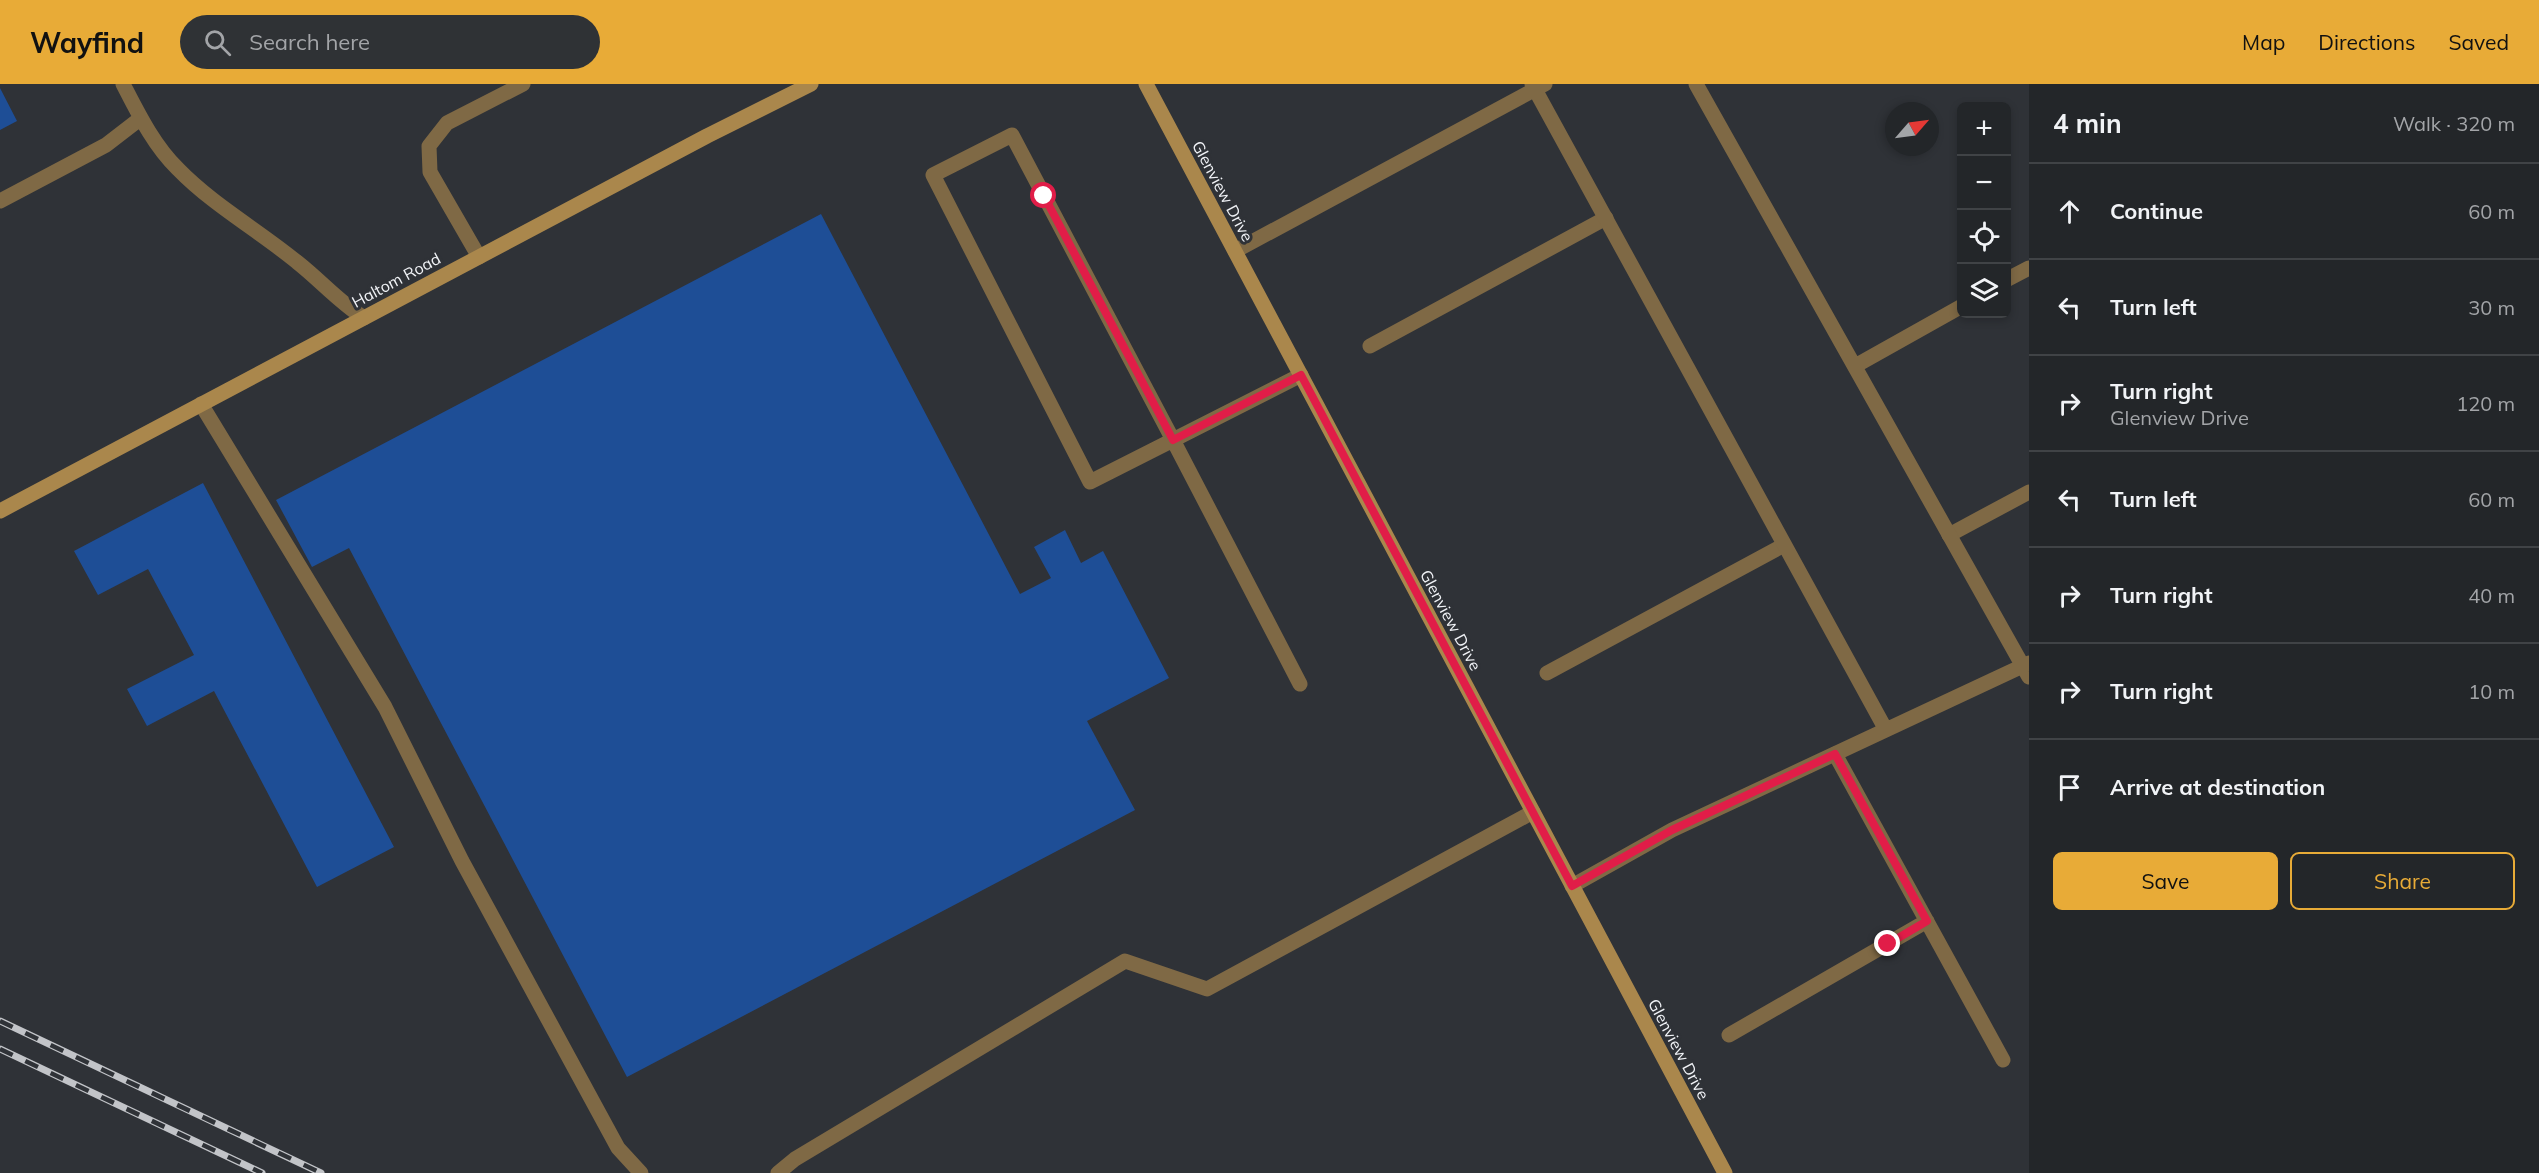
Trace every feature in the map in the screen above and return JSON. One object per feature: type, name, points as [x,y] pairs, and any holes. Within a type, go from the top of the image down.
[{"type":"main road","name":"Haltom Road","points":[[0,511],[479,256],[811,84]]},
{"type":"main road","name":"Glenview Drive","points":[[1146,84],[1725,1173]]},
{"type":"street","points":[[123,84],[141,118],[177,168],[220,205],[297,262],[346,307],[364,318]]},
{"type":"street","points":[[479,256],[430,172],[429,146],[447,123],[523,84]]},
{"type":"street","points":[[1572,886],[1672,830],[1886,730],[2027,669],[1949,535],[1696,84]]},
{"type":"street","points":[[1235,251],[1537,86],[1606,218],[1886,730]]},
{"type":"street","points":[[0,201],[106,145],[141,118]]},
{"type":"street","points":[[1300,684],[1173,440],[1012,135],[933,175],[1090,482],[1173,440],[1301,375]]},
{"type":"street","points":[[1370,346],[1606,218]]},
{"type":"street","points":[[2011,278],[2029,268]]},
{"type":"street","points":[[1855,366],[1957,309]]},
{"type":"street","points":[[201,404],[384,707],[462,861],[618,1148],[641,1173]]},
{"type":"street","points":[[1949,535],[2029,492]]},
{"type":"street","points":[[1546,673],[1784,545]]},
{"type":"street","points":[[1835,754],[2003,1060]]},
{"type":"street","points":[[778,1173],[795,1159],[1125,961],[1207,989],[1533,812]]},
{"type":"street","points":[[1729,1035],[1927,921]]},
{"type":"building","points":[[0,88],[17,121],[0,130]]},
{"type":"building","points":[[821,214],[1020,594],[1051,578],[1034,547],[1065,530],[1081,563],[1103,551],[1169,678],[1087,721],[1135,810],[627,1077],[349,548],[312,567],[276,500]]},
{"type":"building","points":[[203,483],[394,847],[317,887],[214,691],[147,726],[127,689],[194,655],[148,569],[98,595],[74,551]]},
{"type":"railway","points":[[0,1021],[321,1173]]},
{"type":"railway","points":[[0,1049],[262,1173]]},
{"type":"route","points":[[1044,196],[1173,440],[1301,375],[1572,886],[1672,830],[1835,754],[1927,921],[1888,944]]}]
